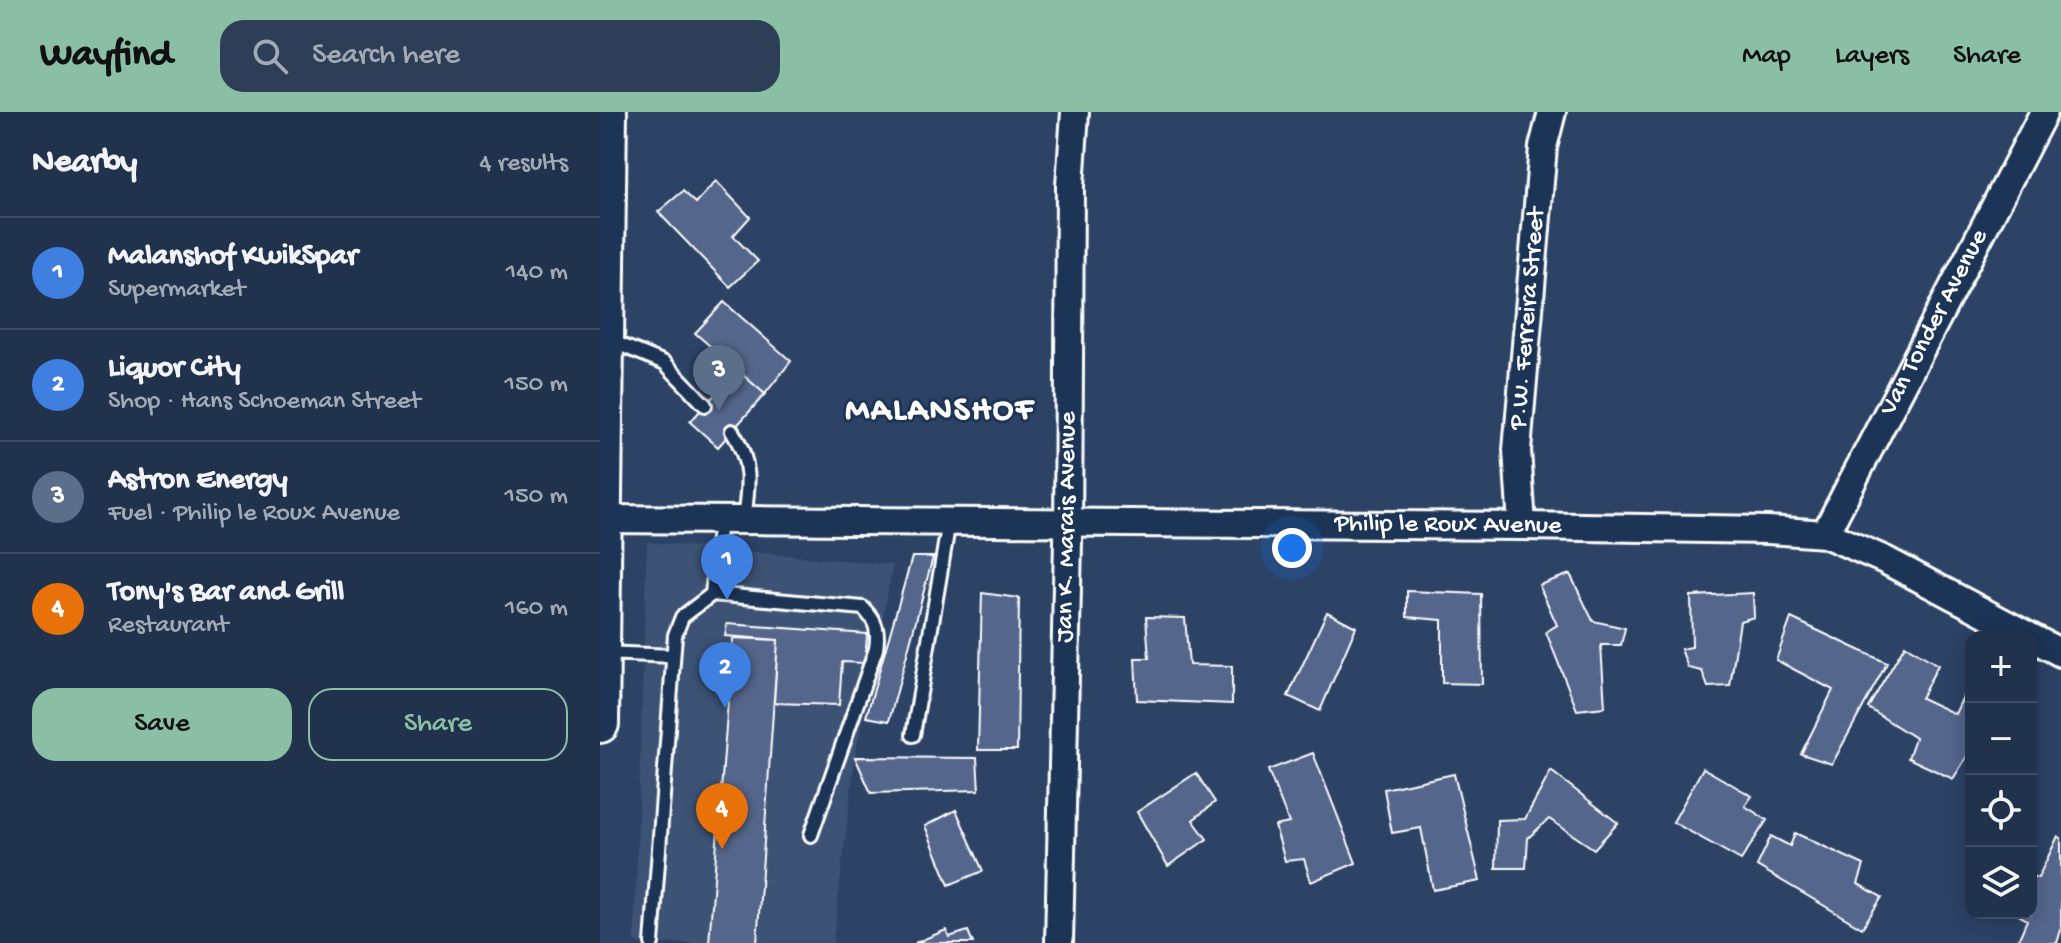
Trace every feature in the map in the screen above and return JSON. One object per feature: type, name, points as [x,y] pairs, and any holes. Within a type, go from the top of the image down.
[{"type":"main road","points":[[600,724],[606,340],[603,284],[608,112]]},
{"type":"street","name":"Jan K. Marais Avenue","points":[[1059,943],[1068,522],[1070,186],[1075,112]]},
{"type":"street","name":"P.W. Ferreira Street","points":[[1522,526],[1517,450],[1543,147],[1552,112]]},
{"type":"street","name":"Van Tonder Avenue","points":[[1825,534],[2044,112]]},
{"type":"street","name":"Philip le Roux Avenue","points":[[601,519],[1522,526],[1768,530],[1825,534],[1885,560],[2061,653]]},
{"type":"lane","points":[[606,340],[656,357],[705,405]]},
{"type":"lane","points":[[652,943],[675,635],[682,617],[712,594],[732,520],[751,478],[743,449],[732,431]]},
{"type":"lane","points":[[913,735],[949,521]]},
{"type":"lane","points":[[712,594],[863,608],[874,619],[878,633],[876,649],[811,835]]},
{"type":"lane","points":[[601,653],[673,656]]},
{"type":"shaded area","points":[[647,542],[893,565],[855,757],[833,943],[634,943]]},
{"type":"building","points":[[716,181],[750,217],[733,236],[758,261],[730,287],[658,212],[683,191],[696,203]]},
{"type":"building","points":[[724,302],[791,361],[765,394],[695,333]]},
{"type":"building","points":[[737,370],[765,394],[718,447],[690,422]]},
{"type":"building","points":[[912,557],[933,557],[889,721],[866,717]]},
{"type":"building","points":[[1570,574],[1593,621],[1625,628],[1621,645],[1601,645],[1605,707],[1577,710],[1546,632],[1557,625],[1539,585]]},
{"type":"building","points":[[1407,591],[1481,594],[1482,684],[1442,683],[1442,620],[1407,617]]},
{"type":"building","points":[[982,593],[1019,598],[1017,750],[978,750]]},
{"type":"building","points":[[1753,593],[1754,617],[1740,621],[1730,686],[1708,687],[1702,671],[1688,668],[1681,649],[1692,647],[1691,596]]},
{"type":"building","points":[[1327,612],[1356,627],[1320,711],[1288,696]]},
{"type":"building","points":[[1146,617],[1185,618],[1189,665],[1232,666],[1232,704],[1137,700],[1135,658],[1149,658]]},
{"type":"building","points":[[1791,618],[1887,663],[1832,764],[1801,754],[1833,690],[1776,660]]},
{"type":"building","points":[[727,624],[867,634],[865,663],[842,662],[839,705],[774,703],[778,640],[725,636]]},
{"type":"building","points":[[733,638],[778,640],[757,943],[709,943]]},
{"type":"building","points":[[1905,645],[1938,665],[1921,698],[1955,714],[1965,692],[1965,760],[1953,779],[1908,758],[1915,738],[1868,708]]},
{"type":"building","points":[[1313,753],[1356,863],[1311,882],[1304,859],[1285,861],[1275,826],[1289,823],[1268,770]]},
{"type":"building","points":[[855,757],[977,758],[979,790],[871,793]]},
{"type":"building","points":[[1703,768],[1752,796],[1745,806],[1767,820],[1741,860],[1673,822]]},
{"type":"building","points":[[1551,771],[1618,823],[1594,849],[1549,819],[1528,838],[1526,868],[1496,868],[1497,820],[1525,819]]},
{"type":"building","points":[[1196,773],[1215,802],[1193,820],[1207,839],[1168,866],[1137,812]]},
{"type":"building","points":[[1454,774],[1480,881],[1433,890],[1421,828],[1392,833],[1384,789]]},
{"type":"building","points":[[956,810],[983,871],[949,885],[925,826]]},
{"type":"building","points":[[1795,833],[1864,865],[1858,884],[1882,897],[1862,928],[1757,866],[1771,836],[1790,846]]},
{"type":"building","points":[[2058,836],[2061,838],[2061,930],[2057,943],[2017,943],[2025,919],[2037,919],[2038,878]]},
{"type":"building","points":[[946,930],[949,937],[968,931],[973,943],[915,943]]},
{"type":"place","name":"Astron Energy","points":[[719,411]]},
{"type":"place","name":"Malanshof KwikSpar","points":[[727,600]]},
{"type":"place","name":"Liquor City","points":[[725,708]]},
{"type":"place","name":"Tony's Bar and Grill","points":[[722,849]]},
{"type":"district","name":"MALANSHOF","points":[[940,412]]}]
